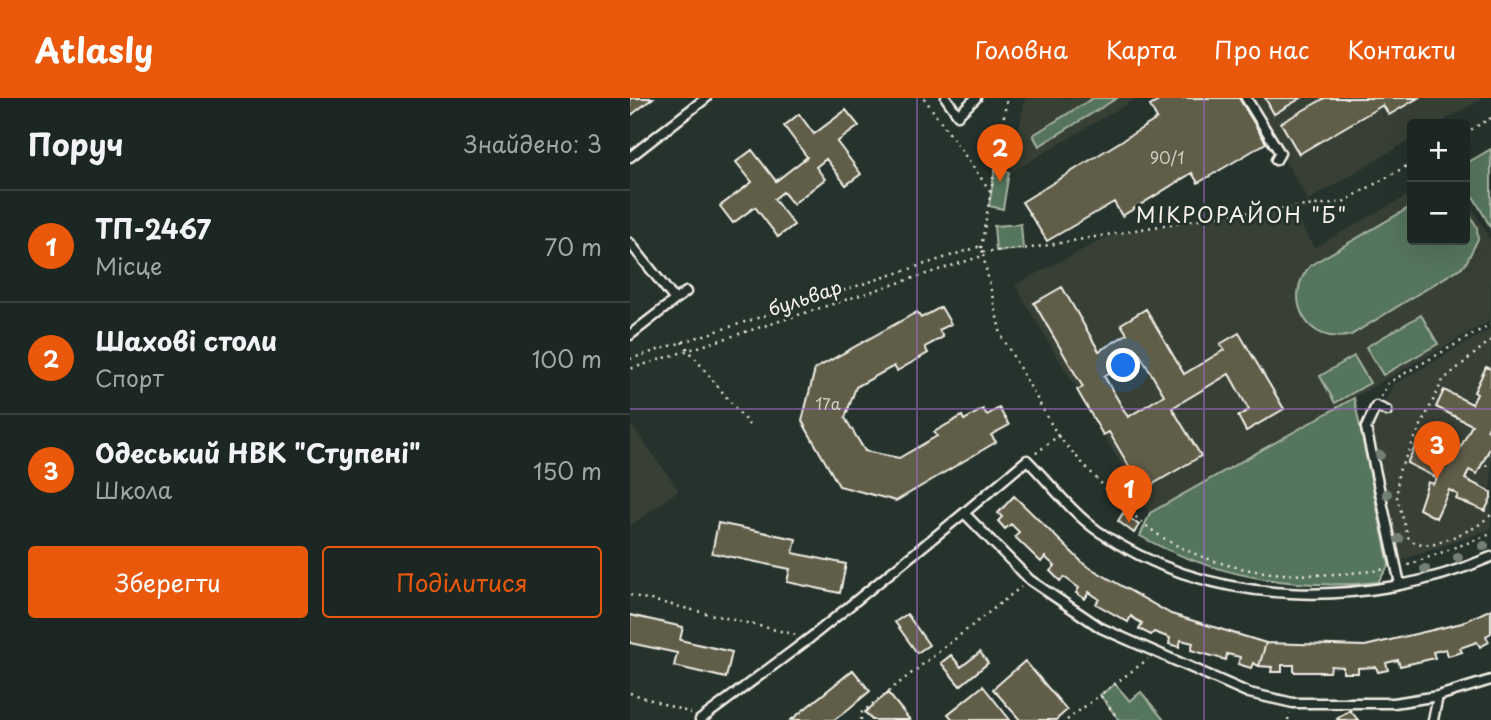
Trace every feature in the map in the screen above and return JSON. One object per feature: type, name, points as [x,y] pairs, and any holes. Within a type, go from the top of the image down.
[{"type":"lane","points":[[630,157],[706,98]]},
{"type":"lane","points":[[946,98],[958,115],[976,98]]},
{"type":"lane","points":[[1246,98],[1280,153],[1276,160]]},
{"type":"lane","points":[[630,243],[676,300]]},
{"type":"lane","points":[[630,335],[686,292]]},
{"type":"lane","points":[[1387,411],[1376,406],[1366,428],[1400,584]]},
{"type":"lane","points":[[702,718],[810,638],[1027,460],[1066,503],[1097,530],[1141,555],[1211,582],[1267,592],[1321,594],[1400,584],[1444,574],[1491,557]]},
{"type":"lane","points":[[964,513],[1030,580],[1101,628],[1209,673],[1249,693],[1293,703],[1394,703],[1438,696],[1491,680]]},
{"type":"lane","points":[[1433,720],[1438,696]]},
{"type":"path","points":[[924,98],[991,193]]},
{"type":"path","points":[[1007,98],[982,252],[1001,335],[1058,436],[1094,475],[1164,539],[1227,565],[1275,576],[1333,576],[1396,568],[1420,562],[1491,534]]},
{"type":"path","points":[[1470,130],[1491,118]]},
{"type":"path","points":[[982,252],[1031,248],[1217,216],[1343,202],[1407,166]]},
{"type":"path","name":"бульвар","points":[[630,359],[965,251],[982,252]]},
{"type":"path","name":"бульвар","points":[[630,369],[982,252]]},
{"type":"path","points":[[1376,406],[1388,383],[1491,324]]},
{"type":"path","points":[[1491,340],[1443,380],[1398,473],[1397,497],[1408,537],[1415,543],[1432,545],[1451,538],[1476,527],[1491,515]]},
{"type":"path","points":[[682,342],[749,425]]},
{"type":"path","points":[[1027,460],[1058,436]]},
{"type":"path","points":[[1491,447],[1483,463],[1491,469]]},
{"type":"path","points":[[861,720],[861,713],[1030,580]]},
{"type":"path","points":[[630,595],[810,638]]},
{"type":"path","points":[[1067,720],[1156,653]]},
{"type":"path","points":[[630,693],[702,718]]},
{"type":"path","points":[[1100,695],[1119,720]]},
{"type":"shaded area","points":[[1025,98],[1137,98],[1011,172]]},
{"type":"shaded area","points":[[1248,98],[1483,98],[1447,119],[1407,119],[1407,142],[1308,200]]},
{"type":"shaded area","points":[[1407,196],[1407,245],[1470,245],[1470,204],[1491,241],[1491,320],[1150,513],[1015,285],[1109,236],[1217,216],[1292,210],[1314,248]]},
{"type":"shaded area","points":[[1491,329],[1491,529],[1399,561],[1372,429],[1393,385]]},
{"type":"shaded area","points":[[630,424],[679,490],[630,526]]},
{"type":"green space","points":[[1093,98],[1117,98],[1039,146],[1033,135]]},
{"type":"green space","points":[[1491,149],[1491,228],[1470,191],[1470,161]]},
{"type":"green space","points":[[995,169],[1009,172],[1003,209],[989,206]]},
{"type":"green space","points":[[1407,209],[1407,245],[1470,245],[1470,215],[1477,227],[1478,239],[1465,265],[1351,335],[1335,337],[1322,334],[1311,327],[1303,316],[1298,291],[1302,278],[1311,265]]},
{"type":"green space","points":[[1021,224],[1023,249],[996,251],[994,226]]},
{"type":"green space","points":[[1421,315],[1438,344],[1383,375],[1366,347]]},
{"type":"green space","points":[[1354,356],[1370,383],[1335,403],[1320,376]]},
{"type":"green space","points":[[1354,398],[1389,565],[1378,582],[1316,584],[1255,577],[1196,561],[1140,536],[1150,513]]},
{"type":"green space","points":[[1115,684],[1130,701],[1141,692],[1164,720],[1119,720],[1100,695]]},
{"type":"building","points":[[630,98],[653,98],[630,116]]},
{"type":"building","points":[[1164,98],[1239,98],[1266,143],[1198,183],[1192,173],[1122,216],[1114,202],[1047,241],[1022,202],[1157,119],[1150,106]]},
{"type":"building","points":[[1265,98],[1301,98],[1274,114]]},
{"type":"building","points":[[1325,98],[1418,98],[1389,115],[1383,105],[1299,154],[1281,123]]},
{"type":"building","points":[[846,110],[859,126],[837,142],[861,174],[846,185],[826,159],[816,167],[825,179],[793,204],[783,192],[774,199],[794,225],[778,237],[755,207],[733,223],[720,206],[752,182],[736,162],[752,150],[776,181],[807,157],[784,126],[799,114],[814,134]]},
{"type":"building","points":[[1062,287],[1099,351],[1127,334],[1121,324],[1146,309],[1184,374],[1224,350],[1220,344],[1239,333],[1284,409],[1246,431],[1238,416],[1249,410],[1229,374],[1172,408],[1201,456],[1143,490],[1109,432],[1103,435],[1077,390],[1083,387],[1034,303]],"holes":[[[1140,355],[1164,395],[1128,417],[1104,376]]]},
{"type":"building","points":[[941,307],[951,324],[939,330],[943,337],[925,347],[928,353],[897,371],[894,366],[856,387],[845,418],[865,451],[899,458],[937,436],[934,432],[962,416],[964,420],[983,409],[987,415],[999,408],[1009,425],[991,435],[996,442],[896,501],[839,486],[802,421],[815,369],[917,312],[921,318]]},
{"type":"building","points":[[1486,367],[1491,369],[1491,422],[1487,430],[1491,432],[1491,446],[1477,474],[1469,470],[1465,479],[1491,492],[1491,498],[1485,511],[1456,499],[1458,495],[1449,490],[1436,518],[1419,509],[1428,482],[1433,484],[1437,478],[1407,463],[1418,441],[1446,454],[1444,458],[1453,462],[1472,425],[1436,407],[1444,390],[1472,404],[1477,394],[1474,392]]},
{"type":"building","points":[[1014,496],[1085,565],[1171,614],[1266,643],[1259,666],[1253,663],[1251,668],[1238,664],[1240,657],[1227,654],[1226,660],[1191,650],[1193,643],[1181,640],[1179,647],[1169,644],[1170,638],[1154,632],[1151,635],[1139,629],[1142,623],[1131,616],[1128,622],[1096,604],[1099,599],[1089,592],[1085,599],[1076,593],[1079,588],[1064,577],[1060,581],[1050,571],[1055,566],[1045,557],[1041,562],[1015,537],[1019,532],[1011,524],[1005,529],[998,521],[1002,517],[998,513]]},
{"type":"building","points":[[1123,513],[1139,525],[1134,533],[1118,521]]},
{"type":"building","points":[[718,523],[796,539],[793,553],[846,564],[840,593],[787,582],[790,569],[712,553]]},
{"type":"building","points":[[1491,609],[1491,633],[1486,636],[1489,642],[1480,647],[1477,642],[1460,648],[1462,652],[1448,656],[1446,649],[1433,652],[1435,658],[1400,666],[1398,660],[1386,663],[1388,670],[1378,672],[1376,667],[1358,668],[1358,673],[1343,673],[1343,667],[1331,666],[1330,672],[1294,672],[1294,665],[1282,665],[1282,672],[1271,672],[1272,667],[1259,666],[1266,643],[1365,646],[1462,623]]},
{"type":"building","points":[[907,614],[929,645],[917,653],[895,622]]},
{"type":"building","points":[[630,615],[683,627],[680,640],[732,652],[726,678],[674,666],[677,653],[630,643]]},
{"type":"building","points":[[980,652],[988,663],[960,686],[941,663],[951,655],[961,667]]},
{"type":"building","points":[[1025,661],[1067,710],[1056,720],[1020,720],[993,689]]},
{"type":"building","points":[[853,670],[870,691],[846,711],[834,720],[791,720]]},
{"type":"building","points":[[983,686],[1010,720],[953,720],[948,714]]},
{"type":"building","points":[[888,693],[910,720],[872,720],[865,712]]},
{"type":"building","points":[[1350,710],[1358,720],[1337,719]]},
{"type":"place","name":"Шахові столи","points":[[1000,182]]},
{"type":"place","name":"Одеський НВК \"Ступені\"","points":[[1437,479]]},
{"type":"place","name":"ТП-2467","points":[[1129,523]]},
{"type":"district","name":"МІКРОРАЙОН \"Б\"","points":[[1242,216]]}]
